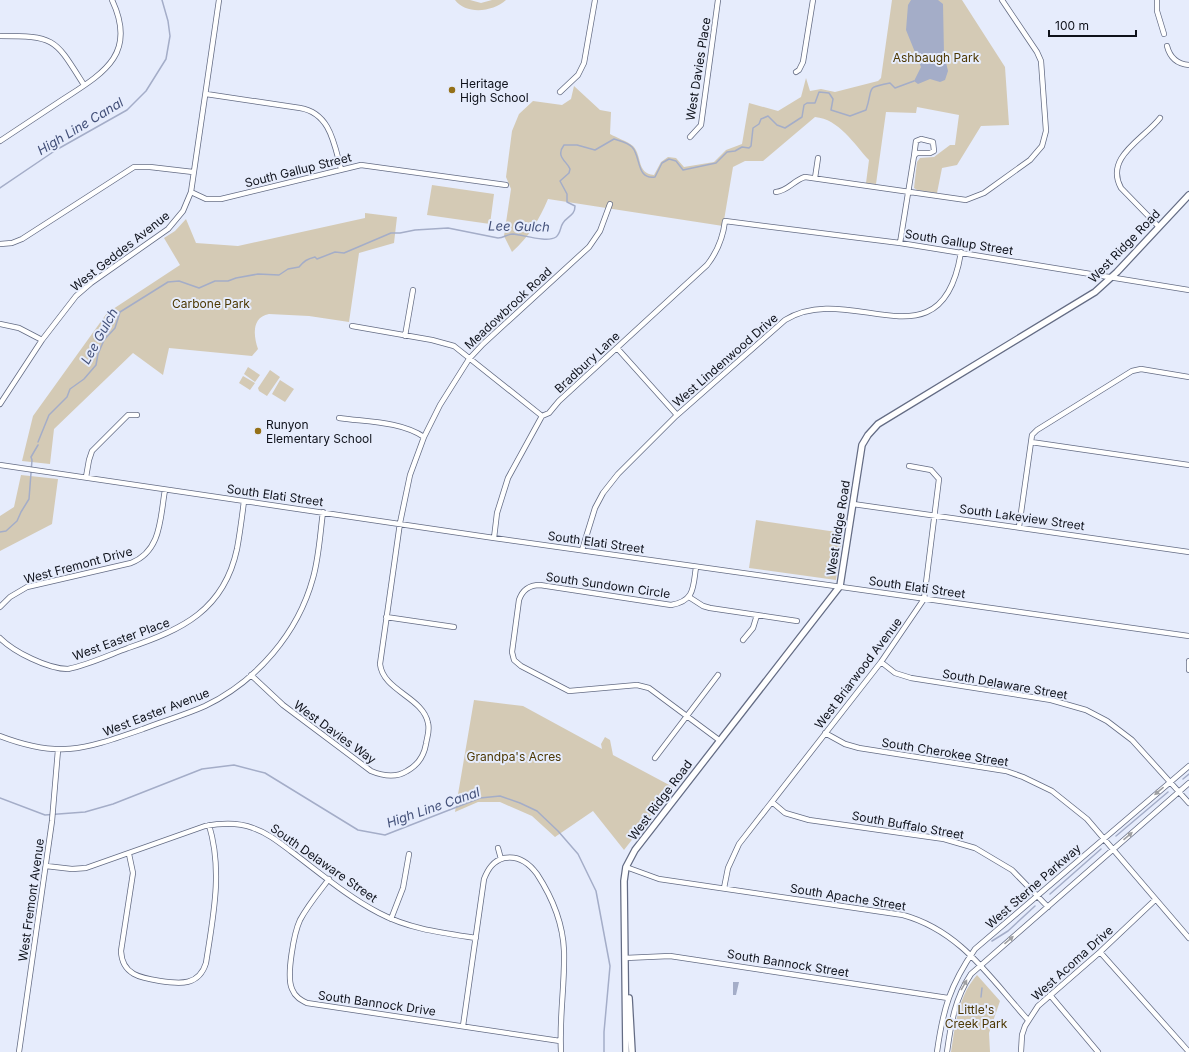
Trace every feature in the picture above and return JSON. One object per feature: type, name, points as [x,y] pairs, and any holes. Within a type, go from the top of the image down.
[{"type":"street","points":[[0,141],[105,70],[118,49],[120,40],[121,27],[118,13],[112,0]]},
{"type":"street","name":"West Geddes Avenue","points":[[1,401],[42,340],[82,291],[168,229],[178,220],[191,192],[219,0]]},
{"type":"street","points":[[560,92],[578,74],[584,63],[595,0]]},
{"type":"street","name":"West Davies Place","points":[[690,137],[701,125],[718,0]]},
{"type":"street","points":[[796,72],[800,70],[803,62],[813,0]]},
{"type":"street","points":[[776,192],[783,190],[800,178],[815,178],[961,200],[972,199],[984,193],[1030,160],[1042,146],[1046,131],[1041,61],[1037,52],[1002,0]]},
{"type":"street","points":[[1157,0],[1157,11],[1164,34]]},
{"type":"street","points":[[0,36],[33,36],[53,44],[63,53],[84,85]]},
{"type":"street","points":[[1167,46],[1175,61],[1189,65]]},
{"type":"street","points":[[206,94],[313,111],[322,118],[331,134],[341,169]]},
{"type":"street","points":[[1158,226],[1121,188],[1117,180],[1116,168],[1123,154],[1160,118]]},
{"type":"street","points":[[900,243],[916,141],[921,139],[933,142],[934,151],[930,153],[917,153],[914,156]]},
{"type":"street","points":[[815,178],[818,158]]},
{"type":"street","name":"South Gallup Street","points":[[191,192],[206,199],[222,199],[341,169],[367,165],[506,186]]},
{"type":"street","points":[[0,244],[22,240],[134,167],[150,167],[193,172]]},
{"type":"street","name":"West Ridge Road","points":[[626,1052],[624,881],[626,867],[635,850],[840,586],[862,446],[868,435],[878,424],[1095,292],[1111,278],[1158,226],[1189,195]]},
{"type":"street","name":"Meadowbrook Road","points":[[400,523],[410,475],[424,437],[440,405],[469,359],[483,344],[589,246],[600,231],[610,204]]},
{"type":"street","name":"South Gallup Street","points":[[725,221],[961,252],[1189,290]]},
{"type":"street","name":"Bradbury Lane","points":[[494,538],[497,513],[508,478],[542,416],[548,413],[707,265],[718,250],[725,221]]},
{"type":"street","name":"West Lindenwood Drive","points":[[582,550],[591,519],[608,487],[618,474],[677,415],[773,329],[795,314],[808,309],[827,308],[905,317],[916,316],[930,310],[942,302],[950,290],[961,252]]},
{"type":"street","points":[[406,336],[412,290]]},
{"type":"street","points":[[0,324],[19,328],[42,340]]},
{"type":"street","points":[[352,326],[432,340],[454,346],[542,416]]},
{"type":"street","points":[[617,348],[677,415]]},
{"type":"street","points":[[1019,527],[1033,433],[1129,373],[1141,369],[1189,377]]},
{"type":"street","points":[[86,477],[89,460],[95,447],[128,415],[138,415]]},
{"type":"street","points":[[339,418],[399,426],[412,430],[424,437]]},
{"type":"street","points":[[1031,442],[1189,465]]},
{"type":"street","name":"South Elati Street","points":[[0,465],[494,538],[1189,636]]},
{"type":"street","name":"West Briarwood Avenue","points":[[724,888],[728,868],[735,850],[881,662],[924,599],[939,479],[931,470],[909,466]]},
{"type":"street","name":"West Fremont Drive","points":[[0,607],[10,597],[27,587],[132,563],[143,558],[156,540],[164,490]]},
{"type":"street","name":"West Easter Place","points":[[0,638],[18,653],[59,668],[68,669],[163,636],[180,628],[207,606],[228,576],[237,550],[244,501]]},
{"type":"street","name":"South Lakeview Street","points":[[853,504],[1189,552]]},
{"type":"street","name":"West Easter Avenue","points":[[0,736],[30,746],[58,750],[98,744],[193,711],[229,692],[251,675],[282,641],[305,601],[317,560],[323,512]]},
{"type":"street","name":"West Davies Way","points":[[251,675],[282,705],[372,771],[385,776],[406,772],[416,764],[423,754],[429,734],[428,724],[420,709],[386,678],[382,672],[380,660],[400,523]]},
{"type":"street","points":[[696,567],[693,588],[689,597],[703,606],[797,621]]},
{"type":"street","name":"South Sundown Circle","points":[[689,597],[684,601],[671,605],[540,585],[532,586],[524,590],[520,597],[512,647],[513,656],[517,663],[564,689],[576,692],[637,685],[645,686],[719,740]]},
{"type":"street","points":[[743,640],[753,628],[757,615]]},
{"type":"street","points":[[386,617],[454,627]]},
{"type":"street","name":"South Delaware Street","points":[[881,662],[895,673],[911,678],[1051,700],[1086,710],[1127,735],[1189,803]]},
{"type":"street","points":[[1189,662],[1189,670]]},
{"type":"street","points":[[655,758],[718,676]]},
{"type":"street","name":"South Cherokee Street","points":[[825,734],[845,744],[859,748],[994,769],[1023,777],[1039,784],[1064,799],[1104,837],[1155,900],[1189,938]]},
{"type":"street","name":"West Fremont Avenue","points":[[19,1052],[52,821],[58,750]]},
{"type":"street","name":"West Sterne Parkway","points":[[937,1052],[942,1018],[948,998],[954,983],[975,949],[1104,837],[1189,766]]},
{"type":"street","name":"West Sterne Parkway","points":[[947,1052],[954,1007],[963,987],[979,965],[1048,907],[1189,783]]},
{"type":"street","name":"South Buffalo Street","points":[[772,802],[785,813],[809,820],[944,839],[975,848],[1012,870],[1048,907]]},
{"type":"street","name":"South Delaware Street","points":[[46,866],[72,869],[86,868],[209,826],[231,823],[259,830],[269,835],[368,907],[391,919],[418,928],[476,938]]},
{"type":"street","points":[[129,854],[133,873],[122,951],[123,963],[128,971],[139,978],[185,983],[193,980],[200,974],[204,968],[207,956],[217,879],[215,848],[209,826]]},
{"type":"street","points":[[498,848],[501,859]]},
{"type":"street","points":[[391,919],[403,888],[409,854]]},
{"type":"street","points":[[463,1026],[484,879],[490,867],[501,859],[516,858],[527,862],[543,884],[556,912],[564,951],[560,1010],[560,1041],[562,1052]]},
{"type":"street","name":"South Apache Street","points":[[626,867],[660,879],[916,918],[952,937],[1028,1020]]},
{"type":"street","name":"South Bannock Drive","points":[[329,879],[306,911],[296,934],[290,982],[291,989],[297,997],[307,1003],[560,1041]]},
{"type":"street","name":"West Acoma Drive","points":[[1021,1052],[1022,1035],[1028,1020],[1038,1006],[1100,952],[1155,900]]},
{"type":"street","points":[[1100,952],[1189,1052]]},
{"type":"street","name":"South Bannock Street","points":[[625,958],[670,956],[948,998]]},
{"type":"street","name":"West Ridge Road","points":[[625,958],[632,1052]]},
{"type":"street","points":[[1050,995],[1098,1052]]},
{"type":"green space","points":[[455,0],[470,0],[481,3],[492,0],[506,0],[494,7],[473,10],[460,5]]},
{"type":"green space","name":"Ashbaugh Park","points":[[892,0],[962,0],[1005,67],[1009,125],[981,126],[957,165],[942,168],[937,193],[917,190],[914,188],[917,162],[920,158],[934,157],[950,145],[955,145],[959,115],[917,107],[916,113],[886,112],[876,184],[866,183],[869,160],[852,140],[839,127],[831,122],[815,117],[763,161],[745,161],[733,167],[723,226],[548,199],[533,228],[512,252],[504,236],[511,189],[506,177],[512,131],[519,114],[533,101],[562,105],[571,99],[574,86],[600,110],[611,112],[610,134],[633,146],[636,150],[642,168],[648,174],[654,175],[661,162],[668,157],[676,158],[684,167],[714,162],[726,150],[742,144],[749,103],[778,111],[801,97],[806,78],[810,91],[821,89],[835,92],[878,81],[881,78]]},
{"type":"green space","points":[[432,185],[494,194],[490,224],[427,215]]},
{"type":"green space","name":"Carbone Park","points":[[365,213],[397,217],[394,243],[359,253],[349,322],[309,316],[269,314],[259,319],[255,327],[255,338],[258,349],[252,356],[169,348],[163,375],[133,353],[54,429],[50,464],[22,461],[33,416],[107,313],[180,265],[164,238],[175,231],[186,219],[196,243],[238,246],[365,218]]},
{"type":"green space","points":[[248,367],[260,375],[255,382],[244,374]]},
{"type":"green space","points":[[270,370],[280,377],[267,396],[259,391],[258,388]]},
{"type":"green space","points":[[243,376],[255,383],[250,390],[239,383]]},
{"type":"green space","points":[[280,380],[294,389],[285,402],[272,394]]},
{"type":"green space","points":[[21,475],[58,479],[52,524],[0,551],[0,516],[14,507]]},
{"type":"green space","points":[[756,520],[843,533],[836,580],[749,568]]},
{"type":"green space","name":"Grandpa's Acres","points":[[474,700],[523,706],[602,749],[601,744],[605,737],[610,740],[613,755],[673,787],[624,850],[593,811],[555,837],[532,816],[500,802],[478,802],[455,812]]},
{"type":"green space","name":"Little's Creek Park","points":[[977,975],[1000,1001],[989,1033],[990,1052],[951,1052],[961,1002],[965,992]]},
{"type":"water","points":[[911,0],[938,0],[943,4],[944,54],[948,71],[945,80],[940,82],[930,79],[918,84],[914,81],[921,67],[906,30],[908,5]]},
{"type":"water","points":[[733,982],[739,982],[736,995],[733,995]]},
{"type":"waterway","name":"High Line Canal","points":[[0,188],[56,150],[127,110],[146,91],[166,59],[170,36],[168,21],[162,0]]},
{"type":"waterway","name":"Lee Gulch","points":[[38,442],[49,415],[67,397],[70,389],[84,379],[96,365],[98,354],[104,340],[115,328],[120,312],[168,282],[179,281],[199,288],[215,281],[228,281],[258,274],[279,275],[288,269],[299,267],[306,260],[315,257],[317,259],[335,252],[344,253],[391,233],[415,230],[448,228],[498,238],[513,234],[541,239],[552,239],[558,235],[561,226],[575,209],[575,206],[567,202],[567,194],[560,181],[569,173],[570,169],[561,156],[564,145],[577,145],[595,150],[614,139],[623,142],[630,145],[635,151],[642,171],[645,175],[655,177],[662,163],[669,159],[676,161],[683,170],[716,163],[727,152],[735,151],[742,147],[749,148],[751,146],[753,128],[759,124],[761,119],[768,116],[777,125],[785,128],[802,117],[804,105],[807,103],[815,103],[819,92],[829,93],[833,99],[831,110],[850,116],[866,110],[871,90],[876,86],[890,83],[895,88],[914,81]]},
{"type":"waterway","name":"Lee Gulch","points":[[0,532],[6,531],[17,521],[29,499],[31,457],[38,445]]},
{"type":"waterway","name":"High Line Canal","points":[[0,798],[45,815],[85,812],[113,804],[202,769],[234,765],[265,773],[358,830],[385,835],[480,798],[500,796],[520,803],[537,811],[558,831],[578,854],[596,891],[610,966],[604,1032],[604,1052]]},
{"type":"waterway","points":[[1183,779],[1189,774]]},
{"type":"waterway","points":[[1116,836],[1168,792]]},
{"type":"waterway","points":[[1050,894],[1101,849]]},
{"type":"waterway","points":[[992,941],[1008,931],[1035,906]]},
{"type":"waterway","points":[[981,997],[982,988]]},
{"type":"place","name":"Heritage High School","points":[[452,90]]},
{"type":"place","name":"Runyon Elementary School","points":[[258,431]]}]
